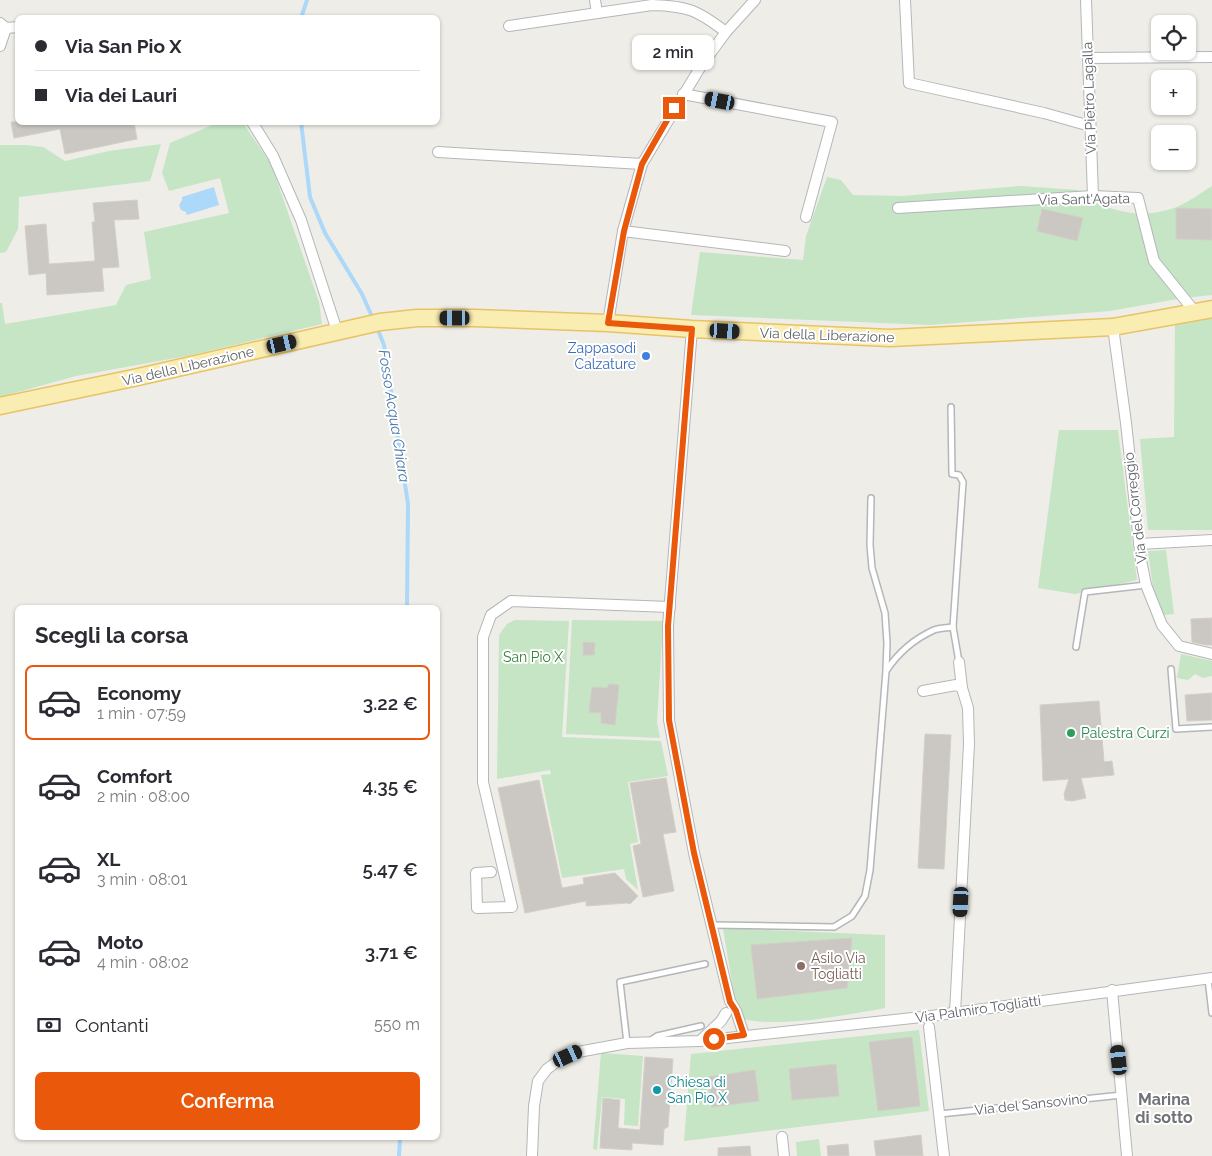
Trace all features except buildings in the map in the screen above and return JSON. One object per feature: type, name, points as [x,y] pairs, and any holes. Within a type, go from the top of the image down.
[{"type":"main road","name":"Via della Liberazione","points":[[0,406],[138,377],[337,331],[380,322],[417,318],[608,323],[692,329],[890,338],[1113,327],[1212,309]]},
{"type":"street","points":[[594,0],[597,13]]},
{"type":"street","points":[[608,323],[624,231],[642,164],[683,94],[726,32],[755,0]]},
{"type":"street","points":[[905,0],[909,83],[1044,113],[1090,126]]},
{"type":"street","name":"Via Pietro Lagalla","points":[[1086,0],[1093,196]]},
{"type":"street","points":[[509,26],[652,5],[696,10],[726,32]]},
{"type":"street","points":[[0,46],[3,26]]},
{"type":"street","points":[[1088,58],[1212,57]]},
{"type":"street","points":[[683,94],[832,122],[806,217]]},
{"type":"street","points":[[254,125],[273,156],[301,220],[337,331]]},
{"type":"street","points":[[438,152],[642,164]]},
{"type":"street","name":"Via Sant'Agata","points":[[898,208],[1093,196],[1138,198],[1154,261],[1195,312]]},
{"type":"street","points":[[624,231],[785,251]]},
{"type":"street","name":"Via del Correggio","points":[[1113,327],[1126,422],[1139,544],[1146,586],[1162,625],[1179,646],[1212,654]]},
{"type":"street","points":[[692,329],[668,626],[669,720],[694,853],[730,1002],[736,1011],[744,1035]]},
{"type":"street","points":[[1139,544],[1212,540]]},
{"type":"street","points":[[491,872],[476,873],[477,908],[512,907],[483,782],[483,637],[491,615],[511,601],[670,607]]},
{"type":"street","points":[[955,1013],[969,744],[968,708],[962,688],[959,662]]},
{"type":"street","points":[[923,690],[956,685],[962,688]]},
{"type":"street","name":"Via Palmiro Togliatti","points":[[532,1156],[534,1106],[538,1081],[547,1069],[558,1061],[578,1052],[627,1043],[700,1041],[955,1013],[1210,978]]},
{"type":"street","points":[[1112,990],[1127,1156]]},
{"type":"street","points":[[700,1041],[721,1021],[730,1002]]},
{"type":"street","points":[[726,1013],[728,1037]]},
{"type":"street","points":[[929,1026],[944,1156]]},
{"type":"street","points":[[782,1137],[784,1156]]},
{"type":"lane","points":[[951,407],[952,474],[959,475],[963,482],[953,627],[959,662]]},
{"type":"lane","points":[[712,925],[834,927],[852,916],[864,896],[870,870],[887,643],[885,612],[872,568],[870,545],[871,498]]},
{"type":"lane","points":[[1076,646],[1085,592],[1146,586]]},
{"type":"lane","points":[[886,671],[892,661],[908,645],[935,629],[953,627]]},
{"type":"lane","points":[[1171,669],[1176,730],[1212,727]]},
{"type":"lane","points":[[627,1043],[620,982],[705,964]]},
{"type":"lane","points":[[1210,978],[1212,1013]]},
{"type":"lane","points":[[649,1042],[657,1036],[701,1026]]},
{"type":"lane","name":"Via del Sansovino","points":[[940,1114],[1122,1094]]},
{"type":"green space","points":[[212,125],[244,125],[271,164],[319,302],[322,324],[187,356],[76,376],[0,397],[0,303],[2,303],[5,324],[116,305],[126,285],[151,279],[144,232],[229,213],[220,178],[169,191],[162,173],[170,143]]},
{"type":"green space","points":[[161,144],[150,181],[19,197],[18,229],[6,252],[0,253],[0,145],[43,147],[65,161],[109,151]]},
{"type":"green space","points":[[827,177],[841,180],[853,195],[902,196],[1020,186],[1078,190],[1079,197],[1113,209],[1135,213],[1158,212],[1176,207],[1212,186],[1212,295],[1183,298],[1110,311],[930,325],[691,315],[700,252],[803,260],[806,236]]},
{"type":"green space","points":[[1212,316],[1212,530],[1148,530],[1140,439],[1174,437],[1175,322]]},
{"type":"green space","points":[[1059,430],[1118,430],[1137,580],[1075,594],[1038,588]]},
{"type":"green space","points":[[1166,550],[1174,614],[1164,615],[1153,588],[1148,551]]},
{"type":"green space","name":"San Pio X","points":[[515,620],[569,621],[562,737],[661,741],[668,776],[628,782],[638,842],[630,844],[638,890],[626,879],[624,869],[562,878],[541,775],[551,774],[550,770],[497,779],[499,635],[507,624]]},
{"type":"green space","points":[[572,620],[663,621],[657,722],[660,738],[566,734]]},
{"type":"green space","points":[[1181,654],[1212,661],[1212,676],[1203,678],[1195,674],[1188,680],[1177,678]]},
{"type":"green space","points":[[723,928],[885,935],[885,1008],[795,1021],[776,1022],[743,1019],[735,1001]]},
{"type":"green space","points":[[919,1030],[929,1111],[684,1141],[691,1054]]},
{"type":"green space","points":[[601,1053],[643,1056],[638,1126],[624,1125],[625,1099],[602,1097],[597,1150],[593,1149]]},
{"type":"green space","points":[[819,1139],[821,1156],[797,1156],[796,1142]]},
{"type":"water","points":[[214,187],[219,205],[187,215],[186,212],[181,210],[179,205],[182,197]]},
{"type":"waterway","name":"Fosso Acqua Chiara","points":[[302,15],[307,0]]},
{"type":"waterway","name":"Fosso Acqua Chiara","points":[[301,125],[310,197],[325,233],[362,294],[373,319]]},
{"type":"waterway","name":"Fosso Acqua Chiara","points":[[377,328],[384,345],[408,504],[407,605]]},
{"type":"waterway","name":"Fosso Acqua Chiara","points":[[399,1156],[400,1140]]},
{"type":"place","name":"Zappasodi Calzature","points":[[646,356]]},
{"type":"place","name":"Palestra Curzi","points":[[1071,733]]},
{"type":"place","name":"Asilo Via Togliatti","points":[[801,966]]},
{"type":"place","name":"Chiesa di San Pio X","points":[[657,1090]]},
{"type":"district","name":"Marina di sotto","points":[[1164,1108]]},
{"type":"route","points":[[674,108],[642,164],[614,277],[608,323],[692,329],[668,626],[669,720],[694,853],[730,1002],[736,1011],[744,1035],[714,1039]]}]
